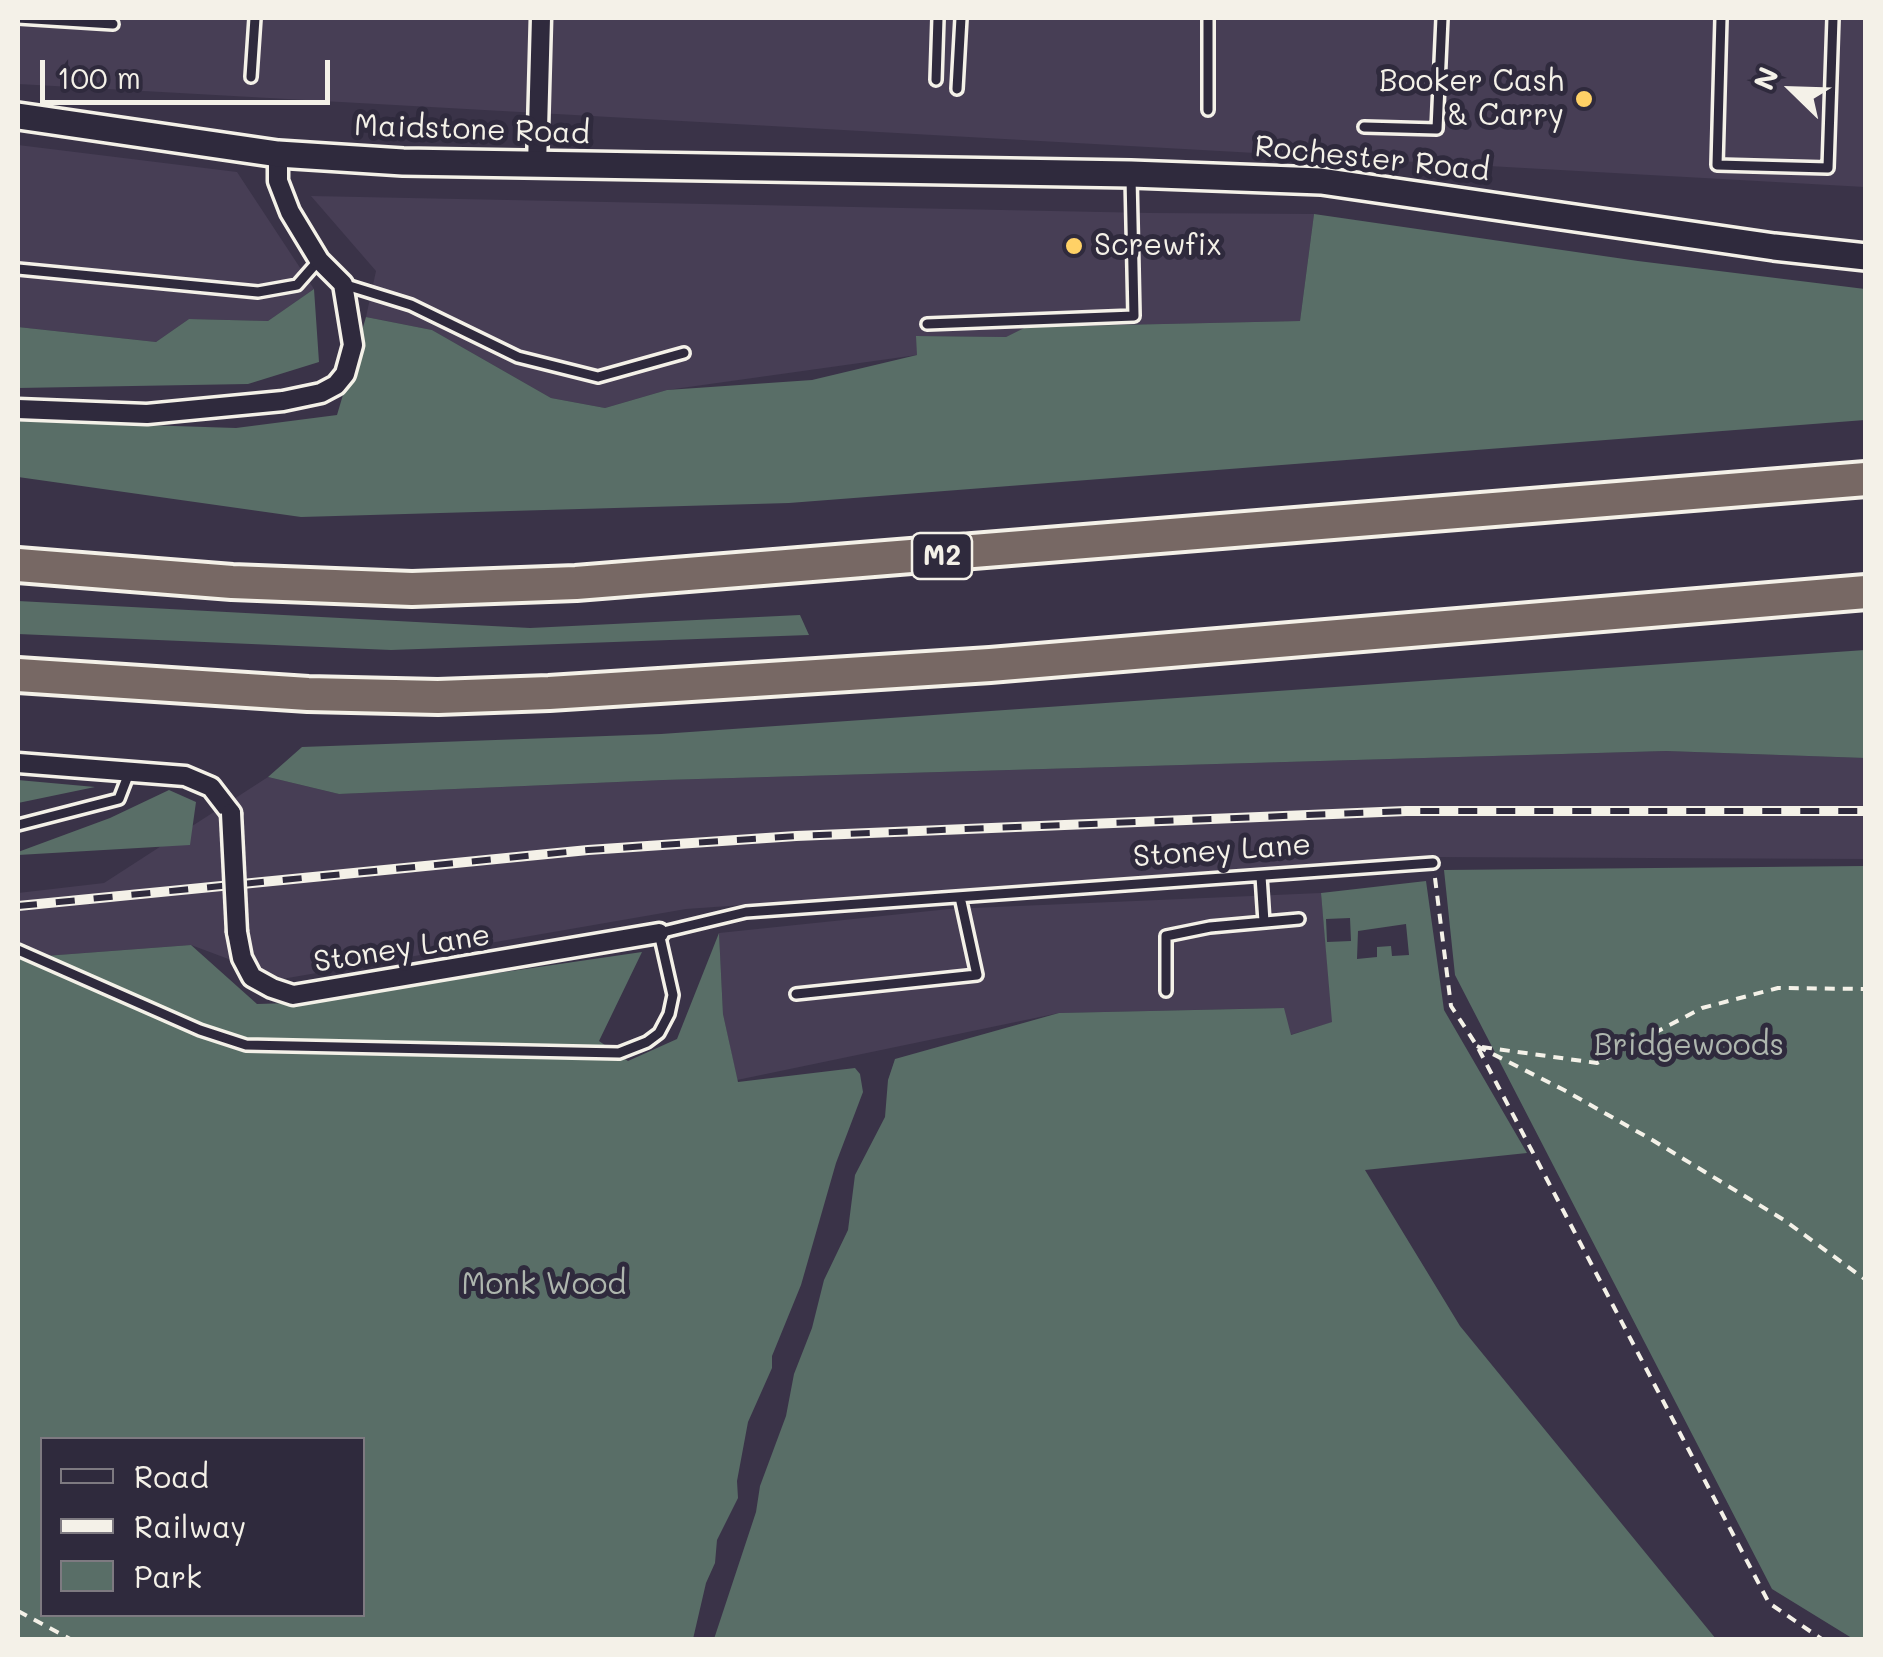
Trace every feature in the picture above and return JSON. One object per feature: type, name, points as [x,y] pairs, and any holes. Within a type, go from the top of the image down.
[{"type":"highway","name":"M2","points":[[18,566],[232,582],[394,588],[576,583],[1866,479]]},
{"type":"highway","points":[[18,676],[308,694],[549,694],[990,665],[1866,592]]},
{"type":"main road","name":"Maidstone Road","points":[[18,116],[278,154],[403,162],[868,172]]},
{"type":"main road","name":"Rochester Road","points":[[868,172],[1131,174],[1322,181],[1774,248],[1866,257]]},
{"type":"street","points":[[537,166],[541,18]]},
{"type":"street","points":[[18,409],[147,414],[284,401],[321,393],[336,385],[345,374],[352,346],[343,284],[320,260],[281,194],[278,154]]},
{"type":"street","name":"Stoney Lane","points":[[18,763],[185,776],[211,787],[231,813],[237,932],[242,958],[252,977],[292,995],[660,933]]},
{"type":"lane","points":[[18,18],[112,24]]},
{"type":"lane","points":[[251,77],[255,18]]},
{"type":"lane","points":[[936,80],[938,18]]},
{"type":"lane","points":[[956,90],[962,18]]},
{"type":"lane","points":[[1208,18],[1208,110]]},
{"type":"lane","points":[[1364,127],[1437,129],[1442,18]]},
{"type":"lane","points":[[1721,18],[1717,165],[1828,168],[1833,18]]},
{"type":"lane","points":[[928,324],[1134,316],[1131,174]]},
{"type":"lane","points":[[18,269],[258,292],[297,285],[320,260]]},
{"type":"lane","points":[[343,284],[410,305],[518,357],[598,377],[684,353]]},
{"type":"lane","points":[[18,825],[119,799],[130,774]]},
{"type":"lane","name":"Stoney Lane","points":[[660,933],[746,912],[1432,863]]},
{"type":"lane","points":[[1262,876],[1264,922]]},
{"type":"lane","points":[[796,994],[976,975],[960,897]]},
{"type":"lane","points":[[1166,991],[1166,936],[1210,926],[1299,919]]},
{"type":"lane","points":[[18,950],[200,1030],[246,1045],[618,1053],[659,1033],[669,1014],[673,994],[660,933]]},
{"type":"path","points":[[1432,863],[1451,1006],[1477,1046],[1768,1603],[1823,1640]]},
{"type":"path","points":[[1477,1046],[1597,1063],[1702,1008],[1778,988],[1866,989]]},
{"type":"path","points":[[1477,1046],[1670,1151],[1784,1220],[1866,1280]]},
{"type":"path","points":[[18,1611],[72,1640]]},
{"type":"shaded area","points":[[18,18],[1865,18],[1865,187],[18,84]]},
{"type":"shaded area","points":[[18,145],[237,172],[314,289],[268,321],[189,319],[156,342],[18,327]]},
{"type":"shaded area","points":[[311,196],[1314,214],[1300,321],[1026,327],[1006,337],[917,336],[917,355],[667,390],[605,408],[551,398],[432,330],[366,317],[376,271]]},
{"type":"shaded area","points":[[1666,751],[1865,758],[1865,859],[1429,857],[686,909],[282,979],[191,945],[18,958],[18,893],[104,883],[268,777],[339,794],[664,780]]},
{"type":"shaded area","points":[[1321,893],[1333,1022],[1290,1035],[1283,1008],[1059,1013],[737,1080],[723,1014],[719,933],[949,909]]},
{"type":"green space","points":[[1314,214],[1865,289],[1865,420],[789,503],[301,517],[18,477],[18,421],[236,428],[337,415],[366,317],[432,330],[551,398],[605,408],[667,390],[812,380],[917,355],[916,336],[1006,337],[1026,327],[1300,321]]},
{"type":"green space","points":[[314,289],[319,362],[248,384],[18,388],[18,327],[156,342],[189,319],[268,321]]},
{"type":"green space","points":[[18,601],[530,628],[800,615],[809,635],[391,650],[18,634]]},
{"type":"green space","points":[[1865,650],[1865,758],[1666,751],[664,780],[339,794],[268,777],[302,747],[661,734]]},
{"type":"green space","points":[[18,780],[95,787],[18,803]]},
{"type":"green space","points":[[169,790],[196,802],[190,845],[18,855],[18,852],[110,818]]},
{"type":"green space","name":"Bridgewoods","points":[[1865,866],[1866,1639],[1855,1640],[1772,1589],[1455,975],[1444,870]]},
{"type":"green space","points":[[1426,881],[1444,1010],[1527,1153],[1365,1170],[1460,1326],[1716,1639],[714,1639],[756,1512],[760,1486],[786,1416],[794,1374],[812,1328],[824,1280],[848,1230],[855,1175],[885,1117],[888,1080],[895,1059],[1059,1013],[1284,1008],[1291,1035],[1332,1022],[1321,893]],"holes":[[[1350,918],[1351,941],[1327,942],[1326,919]],[[1406,924],[1409,955],[1392,956],[1391,946],[1377,947],[1377,957],[1357,959],[1358,931]]]},
{"type":"green space","name":"Monk Wood","points":[[719,933],[723,1014],[738,1082],[855,1068],[863,1092],[836,1163],[801,1285],[748,1422],[737,1481],[738,1498],[717,1540],[715,1563],[706,1583],[693,1639],[18,1639],[18,958],[191,945],[257,1004],[291,1003],[642,952],[599,1041],[628,1061],[677,1039]]},
{"type":"railway","points":[[18,906],[588,850],[796,836],[1406,811],[1866,811]]},
{"type":"place","name":"Booker Cash & Carry","points":[[1584,99]]},
{"type":"place","name":"Screwfix","points":[[1074,246]]}]
